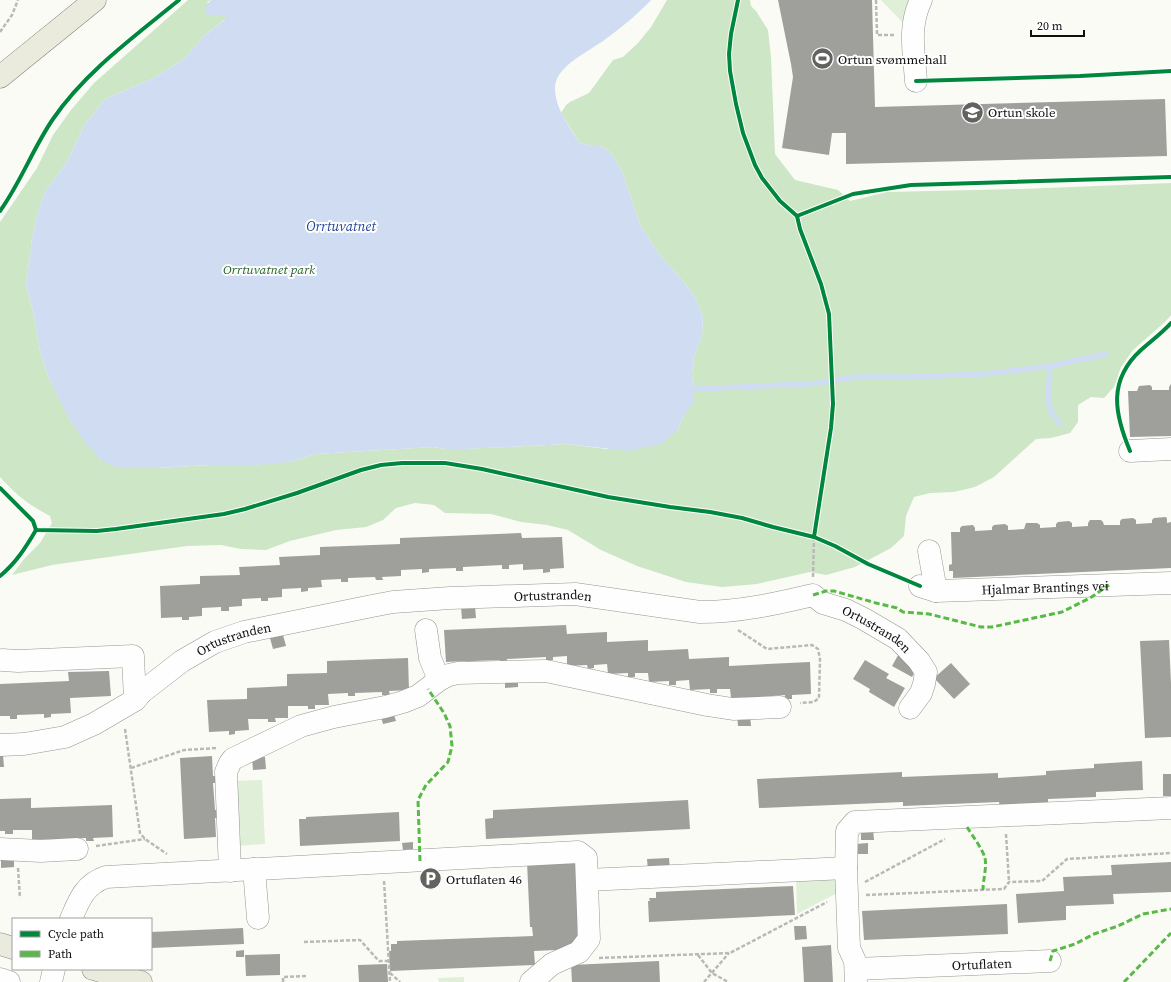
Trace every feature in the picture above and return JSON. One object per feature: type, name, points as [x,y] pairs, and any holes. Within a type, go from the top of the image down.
[{"type":"main road","points":[[0,77],[95,0]]},
{"type":"main road","points":[[0,944],[12,948]]},
{"type":"main road","points":[[97,970],[141,982]]},
{"type":"street","points":[[916,81],[912,35],[915,13],[921,0]]},
{"type":"street","points":[[1130,451],[1171,449]]},
{"type":"street","name":"Hjalmar Brantings vei","points":[[929,551],[928,589],[1171,583]]},
{"type":"street","name":"Ortustranden","points":[[0,745],[24,744],[65,737],[94,724],[135,700],[142,692],[171,668],[215,642],[244,632],[393,602],[450,598],[575,594],[700,612],[730,611],[764,607],[813,596],[822,603],[846,610],[864,619],[898,639],[919,661],[926,672],[924,684],[921,693],[910,708]]},
{"type":"street","points":[[426,630],[430,658],[439,680]]},
{"type":"street","points":[[2,660],[18,661],[133,656],[135,700]]},
{"type":"street","points":[[230,870],[226,772],[230,762],[233,759],[301,726],[334,717],[403,702],[418,696],[439,680],[449,675],[458,673],[546,672],[733,709],[780,708]]},
{"type":"street","points":[[856,976],[855,961],[849,948],[846,868],[847,831],[855,822],[1171,808]]},
{"type":"street","points":[[0,849],[41,851],[77,849]]},
{"type":"street","points":[[71,918],[79,900],[86,890],[96,880],[106,877],[578,852],[586,858],[589,939],[579,952],[552,964],[531,982]]},
{"type":"street","points":[[587,880],[846,868]]},
{"type":"street","points":[[254,869],[258,918]]},
{"type":"street","name":"Ortuflaten","points":[[856,976],[914,974],[1050,961]]},
{"type":"street","points":[[51,982],[54,970]]},
{"type":"street","points":[[0,979],[9,982]]},
{"type":"path","points":[[0,32],[12,15],[18,0]]},
{"type":"path","points":[[876,0],[877,33]]},
{"type":"path","points":[[813,596],[815,531]]},
{"type":"path","points":[[808,535],[821,540]]},
{"type":"path","points":[[730,611],[737,630],[767,649],[812,645],[818,649],[820,659],[819,698],[814,702],[792,704],[780,708]]},
{"type":"path","points":[[94,724],[125,729],[140,833],[145,839],[177,861],[183,873]]},
{"type":"path","points":[[131,768],[184,750],[211,748]]},
{"type":"path","points":[[847,894],[1004,889],[1008,882],[1005,816]]},
{"type":"path","points":[[704,982],[730,953],[847,894],[947,838]]},
{"type":"path","points":[[77,849],[145,839]]},
{"type":"path","points":[[1008,882],[1042,881],[1067,859],[1171,853]]},
{"type":"path","points":[[383,862],[390,982]]},
{"type":"path","points":[[19,877],[20,898]]},
{"type":"path","points":[[304,942],[360,940],[380,961],[389,961]]},
{"type":"path","points":[[579,952],[586,959],[730,953]]},
{"type":"path","points":[[698,954],[712,973],[728,982]]},
{"type":"path","points":[[390,972],[400,982]]},
{"type":"path","points":[[283,982],[283,977],[306,976]]},
{"type":"green space","points":[[188,0],[211,0],[207,2],[220,16],[225,16],[225,19],[203,37],[185,58],[154,78],[105,99],[84,126],[67,162],[45,192],[38,212],[32,239],[26,286],[33,311],[40,350],[48,376],[71,422],[101,460],[157,468],[209,465],[250,465],[293,461],[316,454],[433,447],[465,449],[567,444],[607,449],[677,431],[694,389],[692,374],[694,356],[702,337],[703,316],[694,296],[659,254],[640,225],[622,171],[610,152],[601,146],[592,146],[580,143],[561,113],[570,102],[589,93],[613,60],[623,57],[638,43],[651,27],[667,0],[750,0],[751,6],[768,30],[771,57],[775,154],[795,180],[838,190],[850,201],[887,192],[1021,189],[1171,183],[1171,315],[1133,350],[1121,367],[1114,387],[1104,398],[1091,397],[1078,405],[1078,422],[1070,433],[1051,438],[1036,439],[994,477],[975,487],[954,492],[930,493],[914,497],[906,516],[904,536],[891,548],[855,567],[826,575],[810,572],[757,584],[722,587],[686,582],[637,566],[601,550],[568,530],[547,525],[521,522],[491,514],[445,513],[434,505],[415,503],[396,508],[383,520],[366,527],[336,530],[290,541],[266,550],[241,549],[221,545],[187,546],[52,565],[12,575],[24,559],[40,543],[52,523],[50,516],[23,499],[0,477],[0,222],[37,168],[53,135],[71,110],[94,83]]},
{"type":"green space","points":[[881,0],[915,0],[906,26]]},
{"type":"green space","points":[[262,780],[265,844],[235,846],[233,781]]},
{"type":"green space","points":[[840,875],[841,891],[797,914],[796,876]]},
{"type":"green space","points":[[464,977],[464,982],[439,982],[438,978]]},
{"type":"water","name":"Orrtuvatnet","points":[[211,0],[651,0],[600,43],[566,66],[556,81],[555,90],[561,111],[580,143],[592,146],[601,146],[610,152],[622,171],[640,225],[659,254],[694,296],[703,316],[702,337],[694,356],[692,374],[694,401],[684,416],[677,431],[661,444],[629,451],[567,444],[466,449],[446,449],[433,447],[316,454],[293,461],[273,464],[209,465],[157,468],[115,467],[101,460],[85,442],[71,422],[48,376],[40,350],[33,311],[26,286],[32,239],[38,212],[45,192],[67,162],[84,126],[105,99],[154,78],[185,58],[203,37],[225,19],[225,16],[210,16],[205,12],[205,6]]},
{"type":"building","points":[[778,0],[872,0],[875,107],[1165,99],[1167,156],[846,164],[846,133],[832,133],[829,155],[782,148],[793,77]]},
{"type":"building","points":[[1171,384],[1171,436],[1130,437],[1128,391],[1137,391],[1139,386],[1150,385],[1152,390],[1169,390]]},
{"type":"building","points":[[1166,517],[1167,523],[1171,522],[1171,568],[953,578],[953,571],[949,571],[949,565],[952,564],[951,532],[960,532],[960,528],[962,526],[973,525],[975,531],[992,530],[994,525],[1005,524],[1008,526],[1008,530],[1024,529],[1026,523],[1037,523],[1040,525],[1040,528],[1056,527],[1058,522],[1069,521],[1072,523],[1072,527],[1088,526],[1090,520],[1101,520],[1104,525],[1120,525],[1120,521],[1122,519],[1133,518],[1136,520],[1136,524],[1152,523],[1154,518]]},
{"type":"building","points":[[521,533],[522,538],[562,537],[564,568],[550,569],[550,572],[543,573],[543,569],[523,570],[523,564],[509,565],[509,569],[502,569],[502,565],[463,567],[463,571],[456,571],[456,568],[429,569],[429,572],[422,573],[422,569],[401,570],[401,576],[382,577],[383,580],[376,580],[375,577],[348,578],[348,582],[341,582],[341,579],[321,580],[322,587],[308,588],[308,591],[301,592],[301,588],[282,589],[282,597],[268,598],[268,601],[261,601],[261,598],[242,599],[242,606],[229,607],[229,611],[221,611],[221,607],[202,608],[202,616],[189,617],[189,620],[182,620],[182,617],[161,618],[160,586],[200,584],[200,576],[240,575],[239,567],[280,565],[279,557],[320,555],[320,547],[400,544],[400,538]]},
{"type":"building","points":[[475,606],[476,618],[462,619],[461,607]]},
{"type":"building","points":[[566,625],[567,634],[607,632],[607,642],[648,640],[648,651],[688,649],[689,659],[729,657],[729,666],[810,662],[811,694],[792,695],[792,699],[785,699],[785,695],[758,697],[758,700],[751,701],[751,697],[731,698],[730,689],[717,689],[717,693],[710,693],[710,689],[690,690],[689,680],[676,681],[676,685],[669,685],[669,681],[649,682],[648,673],[635,673],[635,677],[628,677],[628,673],[608,674],[607,664],[594,665],[594,668],[588,669],[587,665],[567,666],[567,656],[553,657],[553,660],[546,661],[546,657],[507,659],[507,663],[500,663],[500,660],[473,661],[473,664],[466,665],[466,661],[446,662],[444,630]]},
{"type":"building","points":[[283,635],[286,646],[273,649],[270,638]]},
{"type":"building","points":[[1169,640],[1171,737],[1145,738],[1140,641]]},
{"type":"building","points":[[901,650],[917,668],[912,677],[892,666]]},
{"type":"building","points":[[408,658],[409,690],[389,691],[390,695],[382,695],[382,692],[355,693],[355,696],[348,696],[348,693],[328,694],[329,705],[315,705],[315,709],[308,709],[308,706],[288,706],[288,718],[275,718],[276,722],[268,722],[268,719],[248,719],[249,730],[235,731],[235,734],[229,735],[229,731],[209,732],[207,700],[247,699],[247,688],[287,686],[287,674],[327,673],[327,661]]},
{"type":"building","points":[[865,660],[889,674],[886,678],[905,688],[894,707],[869,692],[870,689],[853,679]]},
{"type":"building","points":[[951,663],[970,684],[954,699],[934,678]]},
{"type":"building","points":[[109,671],[111,696],[70,698],[71,713],[51,714],[51,717],[44,718],[44,714],[17,715],[17,719],[10,719],[10,716],[0,716],[0,684],[69,681],[68,672]]},
{"type":"building","points":[[518,675],[518,687],[505,688],[505,676]]},
{"type":"building","points":[[392,709],[396,721],[383,724],[380,713]]},
{"type":"building","points":[[737,714],[750,714],[751,726],[738,726]]},
{"type":"building","points":[[0,755],[3,755],[4,767],[0,767]]},
{"type":"building","points":[[212,756],[213,776],[216,776],[217,783],[213,783],[215,810],[218,810],[218,818],[215,818],[216,837],[184,839],[180,758]]},
{"type":"building","points":[[265,757],[266,769],[253,770],[252,758]]},
{"type":"building","points":[[1142,761],[1143,790],[1096,792],[1096,797],[1048,799],[1048,804],[1000,807],[999,802],[903,806],[903,802],[759,808],[757,779],[902,772],[902,777],[998,773],[998,778],[1046,775],[1046,771],[1094,768],[1094,764]]},
{"type":"building","points":[[1163,774],[1171,774],[1171,796],[1163,796]]},
{"type":"building","points":[[31,798],[31,808],[112,805],[113,837],[93,838],[94,841],[86,841],[86,838],[60,839],[60,843],[53,843],[52,839],[32,840],[32,830],[13,830],[13,834],[5,834],[5,831],[0,831],[0,799]]},
{"type":"building","points":[[688,800],[690,829],[486,839],[485,819],[493,818],[493,810]]},
{"type":"building","points":[[399,812],[400,841],[300,846],[299,819],[306,819],[306,817]]},
{"type":"building","points":[[873,829],[874,840],[861,840],[861,830]]},
{"type":"building","points":[[413,842],[413,849],[403,850],[402,843]]},
{"type":"building","points":[[868,843],[868,854],[856,854],[856,844]]},
{"type":"building","points":[[14,855],[14,867],[1,868],[1,856]]},
{"type":"building","points":[[669,858],[670,870],[648,871],[647,859]]},
{"type":"building","points":[[576,860],[579,925],[577,925],[578,949],[534,951],[535,965],[390,971],[389,951],[391,951],[391,944],[397,944],[397,941],[533,936],[532,927],[530,927],[527,862]]},
{"type":"building","points":[[1171,862],[1171,892],[1113,894],[1114,904],[1066,906],[1066,920],[1018,923],[1016,894],[1064,891],[1063,877],[1112,875],[1111,865]]},
{"type":"building","points":[[793,886],[795,915],[649,922],[648,901],[650,901],[649,898],[656,898],[656,892]]},
{"type":"building","points":[[1007,904],[1008,934],[864,940],[862,911]]},
{"type":"building","points":[[794,926],[806,926],[807,939],[795,940]]},
{"type":"building","points":[[243,928],[244,944],[152,948],[152,932]]},
{"type":"building","points":[[831,945],[833,982],[804,982],[802,947]]},
{"type":"building","points":[[244,950],[244,957],[236,957],[236,951]]},
{"type":"building","points":[[280,954],[280,975],[246,976],[245,955]]},
{"type":"building","points":[[659,961],[660,982],[572,982],[571,965]]},
{"type":"building","points":[[387,964],[388,982],[359,982],[358,965]]},
{"type":"waterway","points":[[694,389],[809,384],[856,377],[910,377],[985,374],[1050,366],[1106,354]]},
{"type":"waterway","points":[[1050,366],[1048,400],[1051,411],[1060,424]]},
{"type":"marked path","points":[[813,595],[826,591],[834,591],[897,608],[903,612],[929,614],[981,627],[992,627],[1062,612],[1090,598],[1109,585]]},
{"type":"marked path","points":[[420,861],[418,800],[426,785],[448,762],[452,746],[450,726],[444,713],[428,689]]},
{"type":"marked path","points":[[967,827],[985,858],[986,865],[983,890]]},
{"type":"marked path","points":[[1050,961],[1053,951],[1075,944],[1094,934],[1118,926],[1143,914],[1171,909]]},
{"type":"marked path","points":[[1124,982],[1171,933]]},
{"type":"cycle path","points":[[0,211],[46,130],[66,102],[95,70],[179,0]]},
{"type":"cycle path","points":[[738,0],[731,34],[729,54],[730,71],[743,133],[755,165],[762,178],[780,201],[797,216],[800,229],[821,284],[829,314],[833,404],[831,428],[814,537]]},
{"type":"cycle path","points":[[916,81],[1080,76],[1171,71]]},
{"type":"cycle path","points":[[797,216],[853,194],[911,185],[1171,177]]},
{"type":"cycle path","points":[[1130,451],[1120,423],[1117,398],[1119,385],[1123,373],[1130,361],[1171,323]]},
{"type":"cycle path","points":[[0,488],[33,521],[36,530],[97,531],[224,514],[297,493],[361,470],[381,465],[402,463],[445,463],[482,469],[608,497],[742,518],[814,537],[835,546],[868,564],[920,586]]},
{"type":"cycle path","points":[[0,576],[16,560],[36,530]]},
{"type":"place","name":"Ortun svømmehall","points":[[823,59]]},
{"type":"place","name":"Ortun skole","points":[[972,112]]},
{"type":"place","name":"Ortuflaten 46","points":[[431,879]]},
{"type":"park label","name":"Orrtuvatnet park","points":[[269,269]]}]
